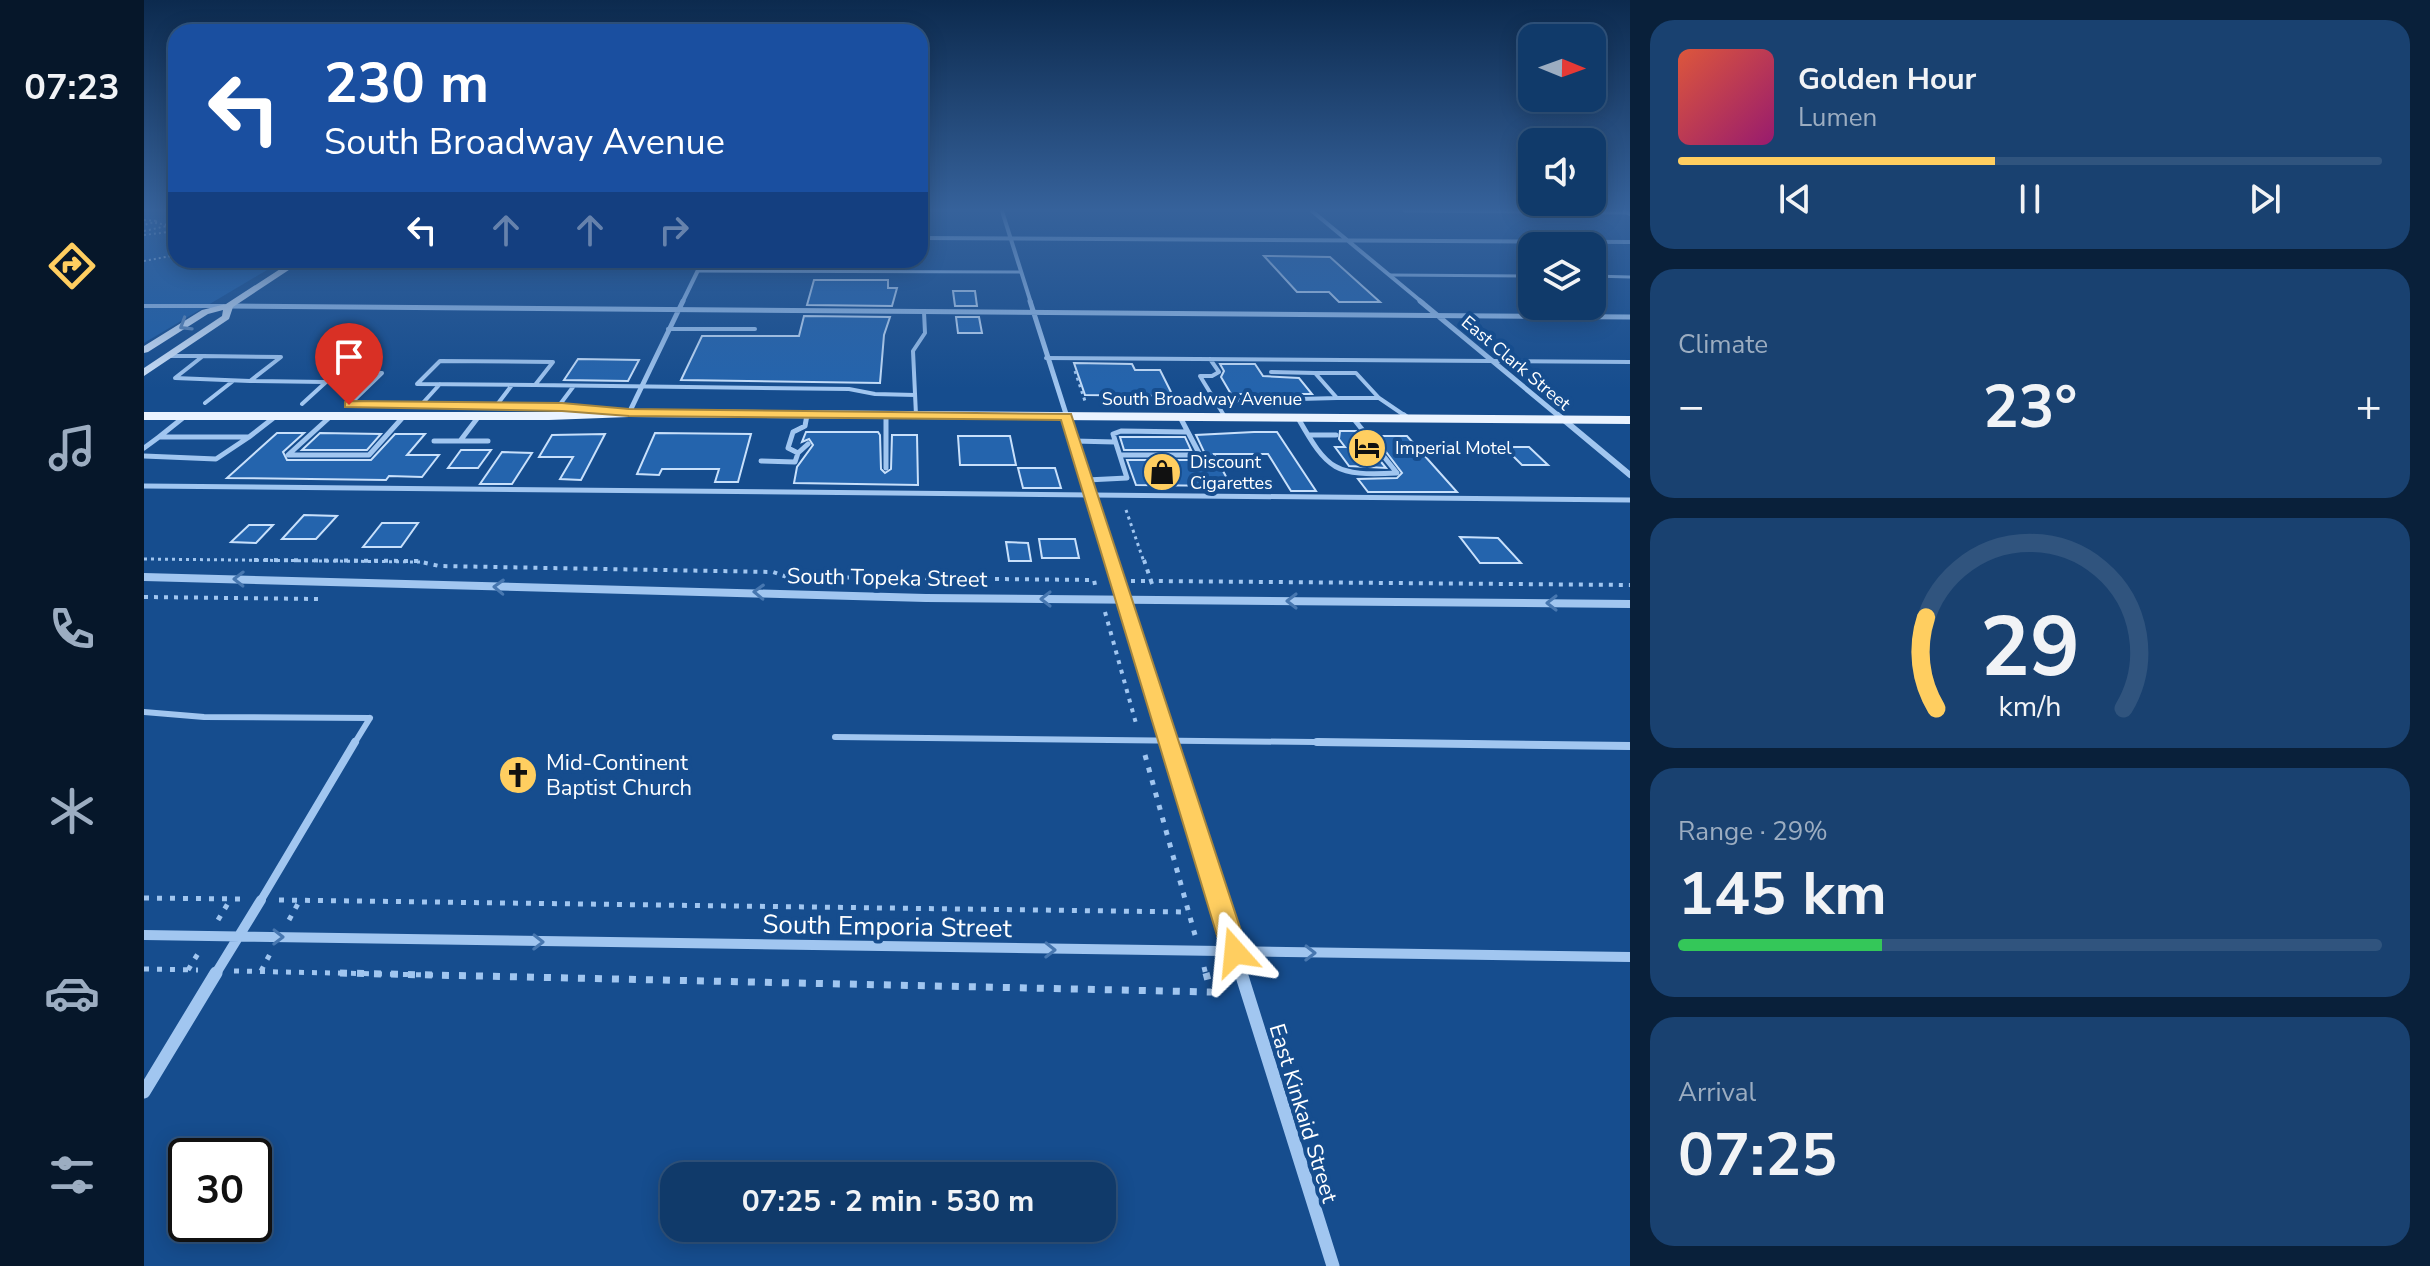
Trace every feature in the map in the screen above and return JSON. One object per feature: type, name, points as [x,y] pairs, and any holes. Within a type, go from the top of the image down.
[{"type":"main road","points":[[144,350],[205,312],[229,306],[284,270]]},
{"type":"main road","points":[[144,373],[226,317],[229,306]]},
{"type":"main road","name":"South Broadway Avenue","points":[[144,402],[558,407],[806,420],[916,415],[1630,420]]},
{"type":"main road","name":"South Broadway Avenue","points":[[144,416],[629,413]]},
{"type":"street","name":"East Clark Street","points":[[1384,270],[1630,475]]},
{"type":"street","points":[[629,413],[698,271]]},
{"type":"street","name":"East Kinkaid Street","points":[[1021,272],[1333,1266]]},
{"type":"street","points":[[229,306],[1630,317]]},
{"type":"street","name":"South Topeka Street","points":[[144,577],[926,598],[1630,604]]},
{"type":"street","points":[[144,1092],[261,900]]},
{"type":"street","name":"South Emporia Street","points":[[144,935],[1630,957]]},
{"type":"lane","points":[[698,271],[1021,272]]},
{"type":"lane","points":[[1390,275],[1518,276]]},
{"type":"lane","points":[[1606,276],[1630,277]]},
{"type":"lane","points":[[144,306],[229,306]]},
{"type":"lane","points":[[916,415],[913,351],[925,333],[924,312]]},
{"type":"lane","points":[[668,329],[755,329]]},
{"type":"lane","points":[[168,356],[281,357],[250,381]]},
{"type":"lane","points":[[203,356],[175,378],[326,382]]},
{"type":"lane","points":[[1046,358],[1630,362]]},
{"type":"lane","points":[[1210,359],[1219,372],[1212,376],[1200,376],[1225,417]]},
{"type":"lane","points":[[535,386],[553,362],[440,361],[417,384],[642,388],[849,389],[875,394],[915,395]]},
{"type":"lane","points":[[302,404],[337,372],[382,373],[349,405]]},
{"type":"lane","points":[[1271,372],[1356,373],[1379,398],[1409,419]]},
{"type":"lane","points":[[1315,373],[1337,398]]},
{"type":"lane","points":[[205,403],[233,381]]},
{"type":"lane","points":[[421,405],[440,384]]},
{"type":"lane","points":[[496,406],[512,385]]},
{"type":"lane","points":[[558,407],[573,387]]},
{"type":"lane","points":[[1215,401],[1379,398]]},
{"type":"lane","points":[[1248,400],[1259,418]]},
{"type":"lane","points":[[886,415],[886,468]]},
{"type":"lane","points":[[144,448],[186,416]]},
{"type":"lane","points":[[144,456],[216,459],[276,416]]},
{"type":"lane","points":[[331,416],[288,455],[369,455],[404,416]]},
{"type":"lane","points":[[460,441],[479,416]]},
{"type":"lane","points":[[1121,455],[1200,455],[1180,417]]},
{"type":"lane","points":[[1298,418],[1323,460],[1332,466],[1354,471],[1397,473],[1353,418]]},
{"type":"lane","points":[[798,453],[788,448],[793,432],[806,420],[811,432]]},
{"type":"lane","points":[[1087,480],[1127,478],[1113,434],[1188,432]]},
{"type":"lane","points":[[1309,435],[1336,435]]},
{"type":"lane","points":[[1359,435],[1368,435]]},
{"type":"lane","points":[[159,437],[249,437]]},
{"type":"lane","points":[[434,441],[488,441]]},
{"type":"lane","points":[[1074,441],[1115,442]]},
{"type":"lane","points":[[761,461],[795,462],[798,453],[808,444]]},
{"type":"lane","points":[[1134,455],[1138,444]]},
{"type":"lane","points":[[1159,455],[1162,445]]},
{"type":"lane","points":[[144,486],[1630,500]]},
{"type":"lane","points":[[144,712],[204,717],[370,718],[261,900]]},
{"type":"lane","points":[[835,737],[1630,746]]},
{"type":"path","points":[[1070,358],[1087,407]]},
{"type":"path","points":[[144,559],[417,561],[439,566],[773,572],[782,577],[1094,580],[1106,615]]},
{"type":"path","points":[[1151,581],[1630,585]]},
{"type":"path","points":[[144,898],[1189,912]]},
{"type":"shaded area","points":[[144,270],[267,270],[144,343]]},
{"type":"building","points":[[1277,270],[1345,270],[1380,302],[1339,302],[1329,292],[1297,292]]},
{"type":"building","points":[[814,280],[888,280],[888,288],[897,288],[892,306],[807,305]]},
{"type":"building","points":[[953,291],[975,291],[977,306],[955,306]]},
{"type":"building","points":[[804,316],[890,317],[884,335],[880,383],[681,380],[702,336],[799,336]]},
{"type":"building","points":[[956,317],[979,317],[982,333],[958,333]]},
{"type":"building","points":[[578,359],[639,360],[628,381],[564,380]]},
{"type":"building","points":[[1074,363],[1132,364],[1135,370],[1160,370],[1173,396],[1085,395]]},
{"type":"building","points":[[1220,364],[1255,364],[1263,376],[1299,378],[1312,394],[1231,394],[1221,377],[1224,371]]},
{"type":"building","points":[[1340,431],[1356,431],[1386,468],[1349,466],[1335,447],[1345,447],[1339,439]]},
{"type":"building","points":[[806,432],[878,432],[881,469],[885,473],[891,469],[892,435],[917,435],[918,485],[794,483],[797,467],[813,445],[809,439],[802,442]]},
{"type":"building","points":[[1277,432],[1316,491],[1291,491],[1268,454],[1214,454],[1231,486],[1136,485],[1127,460],[1201,460],[1205,454],[1196,435]]},
{"type":"building","points":[[277,433],[304,433],[283,452],[287,460],[371,460],[395,434],[425,434],[407,455],[439,455],[422,477],[389,476],[386,480],[227,478]]},
{"type":"building","points":[[320,433],[381,434],[367,450],[302,450]]},
{"type":"building","points":[[655,433],[751,434],[738,482],[715,482],[719,469],[662,469],[659,475],[637,474]]},
{"type":"building","points":[[605,434],[581,480],[560,479],[573,457],[539,457],[552,435]]},
{"type":"building","points":[[958,436],[1010,436],[1016,465],[960,465]]},
{"type":"building","points":[[1374,436],[1407,436],[1457,492],[1368,492],[1358,479],[1397,478],[1402,473]]},
{"type":"building","points":[[1120,437],[1185,437],[1191,450],[1124,450]]},
{"type":"building","points":[[1504,447],[1529,447],[1548,465],[1522,465]]},
{"type":"building","points":[[461,450],[491,450],[478,468],[448,468]]},
{"type":"building","points":[[502,452],[532,453],[512,484],[480,484]]},
{"type":"building","points":[[1018,468],[1055,468],[1061,488],[1023,488]]},
{"type":"building","points":[[304,515],[337,516],[316,539],[282,539]]},
{"type":"building","points":[[382,523],[418,523],[401,547],[363,547]]},
{"type":"building","points":[[249,525],[273,525],[256,543],[231,542]]},
{"type":"building","points":[[1460,537],[1498,538],[1521,563],[1480,563]]},
{"type":"building","points":[[1039,539],[1075,539],[1079,558],[1042,558]]},
{"type":"building","points":[[1006,542],[1028,543],[1031,561],[1009,561]]},
{"type":"place","name":"Imperial Motel","points":[[1367,448]]},
{"type":"place","name":"Discount Cigarettes","points":[[1162,472]]},
{"type":"place","name":"Mid-Continent Baptist Church","points":[[518,775]]},
{"type":"route","points":[[349,405],[562,407],[629,413],[1066,417],[1235,952]]}]
